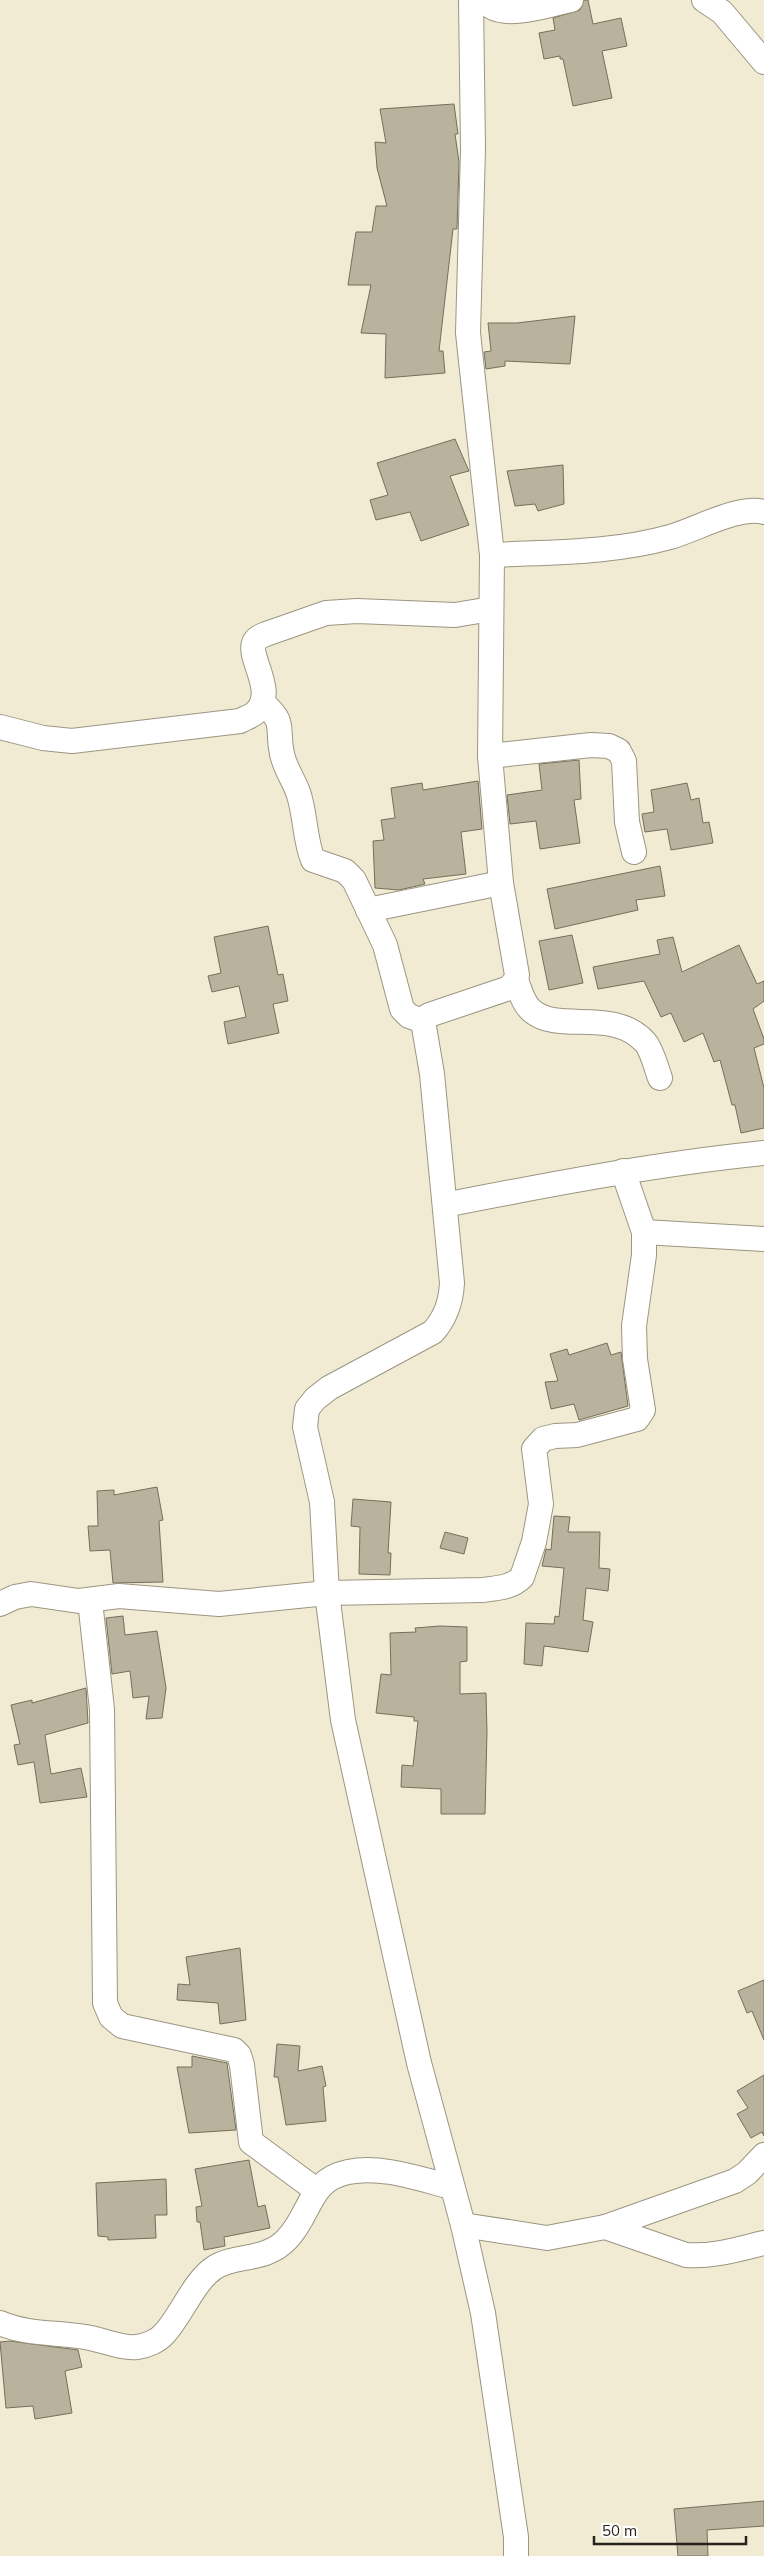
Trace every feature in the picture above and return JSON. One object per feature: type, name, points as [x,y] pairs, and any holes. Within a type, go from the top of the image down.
[{"type":"street","points":[[471,0],[474,149],[468,333],[492,555],[490,756],[501,883],[516,980],[531,1011],[544,1018],[558,1022],[603,1022],[635,1034],[646,1043],[660,1078]]},
{"type":"street","points":[[484,0],[497,9],[511,12],[571,0]]},
{"type":"street","points":[[704,0],[722,12],[764,62]]},
{"type":"street","points":[[492,555],[593,549],[654,542],[726,517],[756,510],[764,512]]},
{"type":"street","points":[[0,727],[44,738],[72,741],[240,721],[256,712],[263,703],[261,678],[253,647],[257,639],[274,630],[326,613],[357,611],[455,615],[491,609]]},
{"type":"street","points":[[263,703],[276,714],[280,724],[281,752],[298,792],[305,816],[306,839],[313,860],[346,871],[354,880],[385,945],[402,1009],[409,1016],[422,1020]]},
{"type":"street","points":[[490,756],[591,745],[610,746],[619,751],[624,761],[627,822],[634,852]]},
{"type":"street","points":[[368,910],[501,883]]},
{"type":"street","points":[[422,1020],[429,1015],[509,988],[516,980]]},
{"type":"street","points":[[422,1020],[432,1074],[452,1282],[448,1307],[443,1320],[433,1332],[329,1388],[315,1399],[308,1409],[305,1427],[322,1502],[327,1593],[343,1720],[416,2054],[463,2225],[483,2313],[516,2538],[516,2556]]},
{"type":"street","points":[[445,1205],[623,1172],[764,1153]]},
{"type":"street","points":[[0,1604],[15,1597],[31,1594],[65,1600],[90,1601],[119,1596],[219,1604],[327,1593],[398,1593],[492,1589],[510,1586],[522,1577],[534,1542],[541,1504],[534,1449],[538,1443],[555,1436],[577,1435],[628,1422],[637,1419],[641,1415],[642,1402],[635,1359],[634,1326],[644,1255],[644,1232],[623,1172]]},
{"type":"street","points":[[644,1232],[764,1239]]},
{"type":"street","points":[[90,1601],[102,1709],[105,2003],[107,2012],[122,2026],[234,2050],[239,2055],[242,2065],[251,2142],[316,2190]]},
{"type":"street","points":[[463,2225],[547,2238],[605,2227],[735,2181],[747,2173],[764,2156]]},
{"type":"street","points":[[0,2324],[18,2331],[87,2337],[132,2347],[156,2341],[174,2325],[192,2295],[212,2269],[258,2256],[287,2240],[322,2183],[347,2172],[378,2170],[452,2187]]},
{"type":"street","points":[[605,2227],[686,2255],[710,2255],[764,2243]]},
{"type":"building","points":[[584,0],[588,0],[593,24],[621,18],[627,46],[602,51],[612,98],[573,106],[563,59],[560,59],[560,56],[544,59],[539,33],[555,30],[553,18],[580,10]]},
{"type":"building","points":[[454,104],[458,134],[455,134],[459,162],[457,229],[453,229],[439,351],[443,351],[445,373],[385,378],[386,334],[361,333],[371,285],[348,285],[356,232],[372,232],[376,206],[387,206],[377,168],[375,142],[386,143],[380,109]]},
{"type":"building","points":[[575,316],[570,364],[505,361],[505,366],[486,369],[484,352],[491,351],[488,323],[517,323]]},
{"type":"building","points":[[455,439],[469,471],[450,476],[469,525],[421,541],[410,512],[376,520],[370,500],[388,495],[377,463]]},
{"type":"building","points":[[563,465],[564,504],[538,511],[535,504],[515,506],[507,471]]},
{"type":"building","points":[[579,760],[581,799],[574,800],[580,843],[540,849],[536,821],[510,824],[507,795],[542,790],[539,764]]},
{"type":"building","points":[[478,781],[482,829],[461,832],[466,874],[423,879],[425,884],[399,890],[375,888],[373,841],[384,840],[381,820],[395,818],[391,788],[422,783],[423,790]]},
{"type":"building","points":[[687,783],[691,800],[699,798],[703,823],[709,822],[713,843],[671,850],[667,829],[645,832],[642,814],[654,812],[651,790]]},
{"type":"building","points":[[660,866],[665,896],[636,900],[638,910],[555,929],[547,889]]},
{"type":"building","points":[[268,926],[278,975],[283,974],[288,1001],[273,1004],[279,1033],[228,1044],[224,1022],[246,1017],[239,986],[212,992],[208,976],[221,973],[214,937]]},
{"type":"building","points":[[572,935],[583,983],[549,990],[539,941]]},
{"type":"building","points":[[673,937],[682,972],[739,945],[757,984],[764,981],[764,1001],[753,1009],[764,1039],[764,1044],[754,1048],[764,1088],[764,1128],[741,1133],[735,1105],[732,1105],[720,1060],[714,1062],[703,1033],[684,1042],[671,1013],[661,1017],[644,981],[598,989],[593,967],[660,954],[657,940]]},
{"type":"building","points":[[607,1343],[611,1355],[621,1352],[628,1406],[579,1420],[574,1404],[551,1409],[545,1382],[558,1381],[550,1354],[567,1349],[569,1355]]},
{"type":"building","points":[[157,1487],[163,1520],[159,1521],[163,1582],[113,1583],[110,1550],[90,1551],[88,1526],[98,1526],[97,1491],[114,1490],[114,1495]]},
{"type":"building","points":[[353,1499],[391,1502],[388,1553],[391,1553],[390,1575],[359,1574],[360,1527],[351,1526]]},
{"type":"building","points":[[554,1516],[570,1517],[568,1532],[600,1532],[599,1568],[610,1569],[608,1591],[586,1588],[583,1620],[593,1622],[588,1652],[544,1646],[542,1666],[524,1664],[526,1623],[554,1624],[555,1616],[559,1617],[564,1568],[542,1566],[546,1549],[551,1550]]},
{"type":"building","points":[[445,1532],[468,1538],[464,1554],[440,1548]]},
{"type":"building","points":[[123,1616],[125,1635],[157,1631],[166,1688],[162,1718],[146,1719],[149,1696],[133,1698],[130,1671],[112,1674],[106,1618]]},
{"type":"building","points":[[440,1626],[467,1627],[467,1661],[460,1662],[460,1694],[486,1693],[485,1814],[441,1814],[441,1789],[401,1787],[402,1765],[413,1766],[418,1721],[414,1721],[414,1717],[376,1713],[381,1674],[391,1675],[390,1633],[416,1632],[415,1628]]},
{"type":"building","points":[[86,1688],[88,1723],[45,1735],[51,1774],[81,1768],[87,1797],[40,1803],[34,1762],[18,1765],[14,1745],[20,1744],[11,1705],[32,1700],[32,1703]]},
{"type":"building","points":[[240,1948],[246,2020],[220,2024],[218,2003],[177,2000],[178,1984],[190,1985],[186,1957]]},
{"type":"building","points":[[764,1980],[764,2040],[752,2011],[747,2013],[738,1991]]},
{"type":"building","points":[[277,2044],[300,2046],[298,2071],[322,2066],[326,2086],[323,2087],[326,2121],[286,2125],[278,2077],[274,2077]]},
{"type":"building","points":[[192,2056],[227,2063],[236,2130],[189,2133],[177,2067],[192,2067]]},
{"type":"building","points":[[764,2075],[764,2136],[762,2132],[751,2138],[737,2114],[748,2108],[737,2091]]},
{"type":"building","points":[[249,2160],[258,2207],[265,2205],[270,2228],[224,2237],[225,2246],[204,2250],[200,2222],[197,2222],[196,2207],[202,2206],[195,2169]]},
{"type":"building","points":[[166,2179],[167,2215],[155,2215],[156,2238],[108,2240],[108,2237],[98,2236],[96,2183]]},
{"type":"building","points":[[10,2341],[78,2350],[82,2367],[65,2371],[72,2413],[35,2419],[33,2406],[6,2408],[0,2342]]},
{"type":"building","points":[[764,2501],[764,2526],[707,2530],[708,2556],[678,2556],[674,2509]]}]
